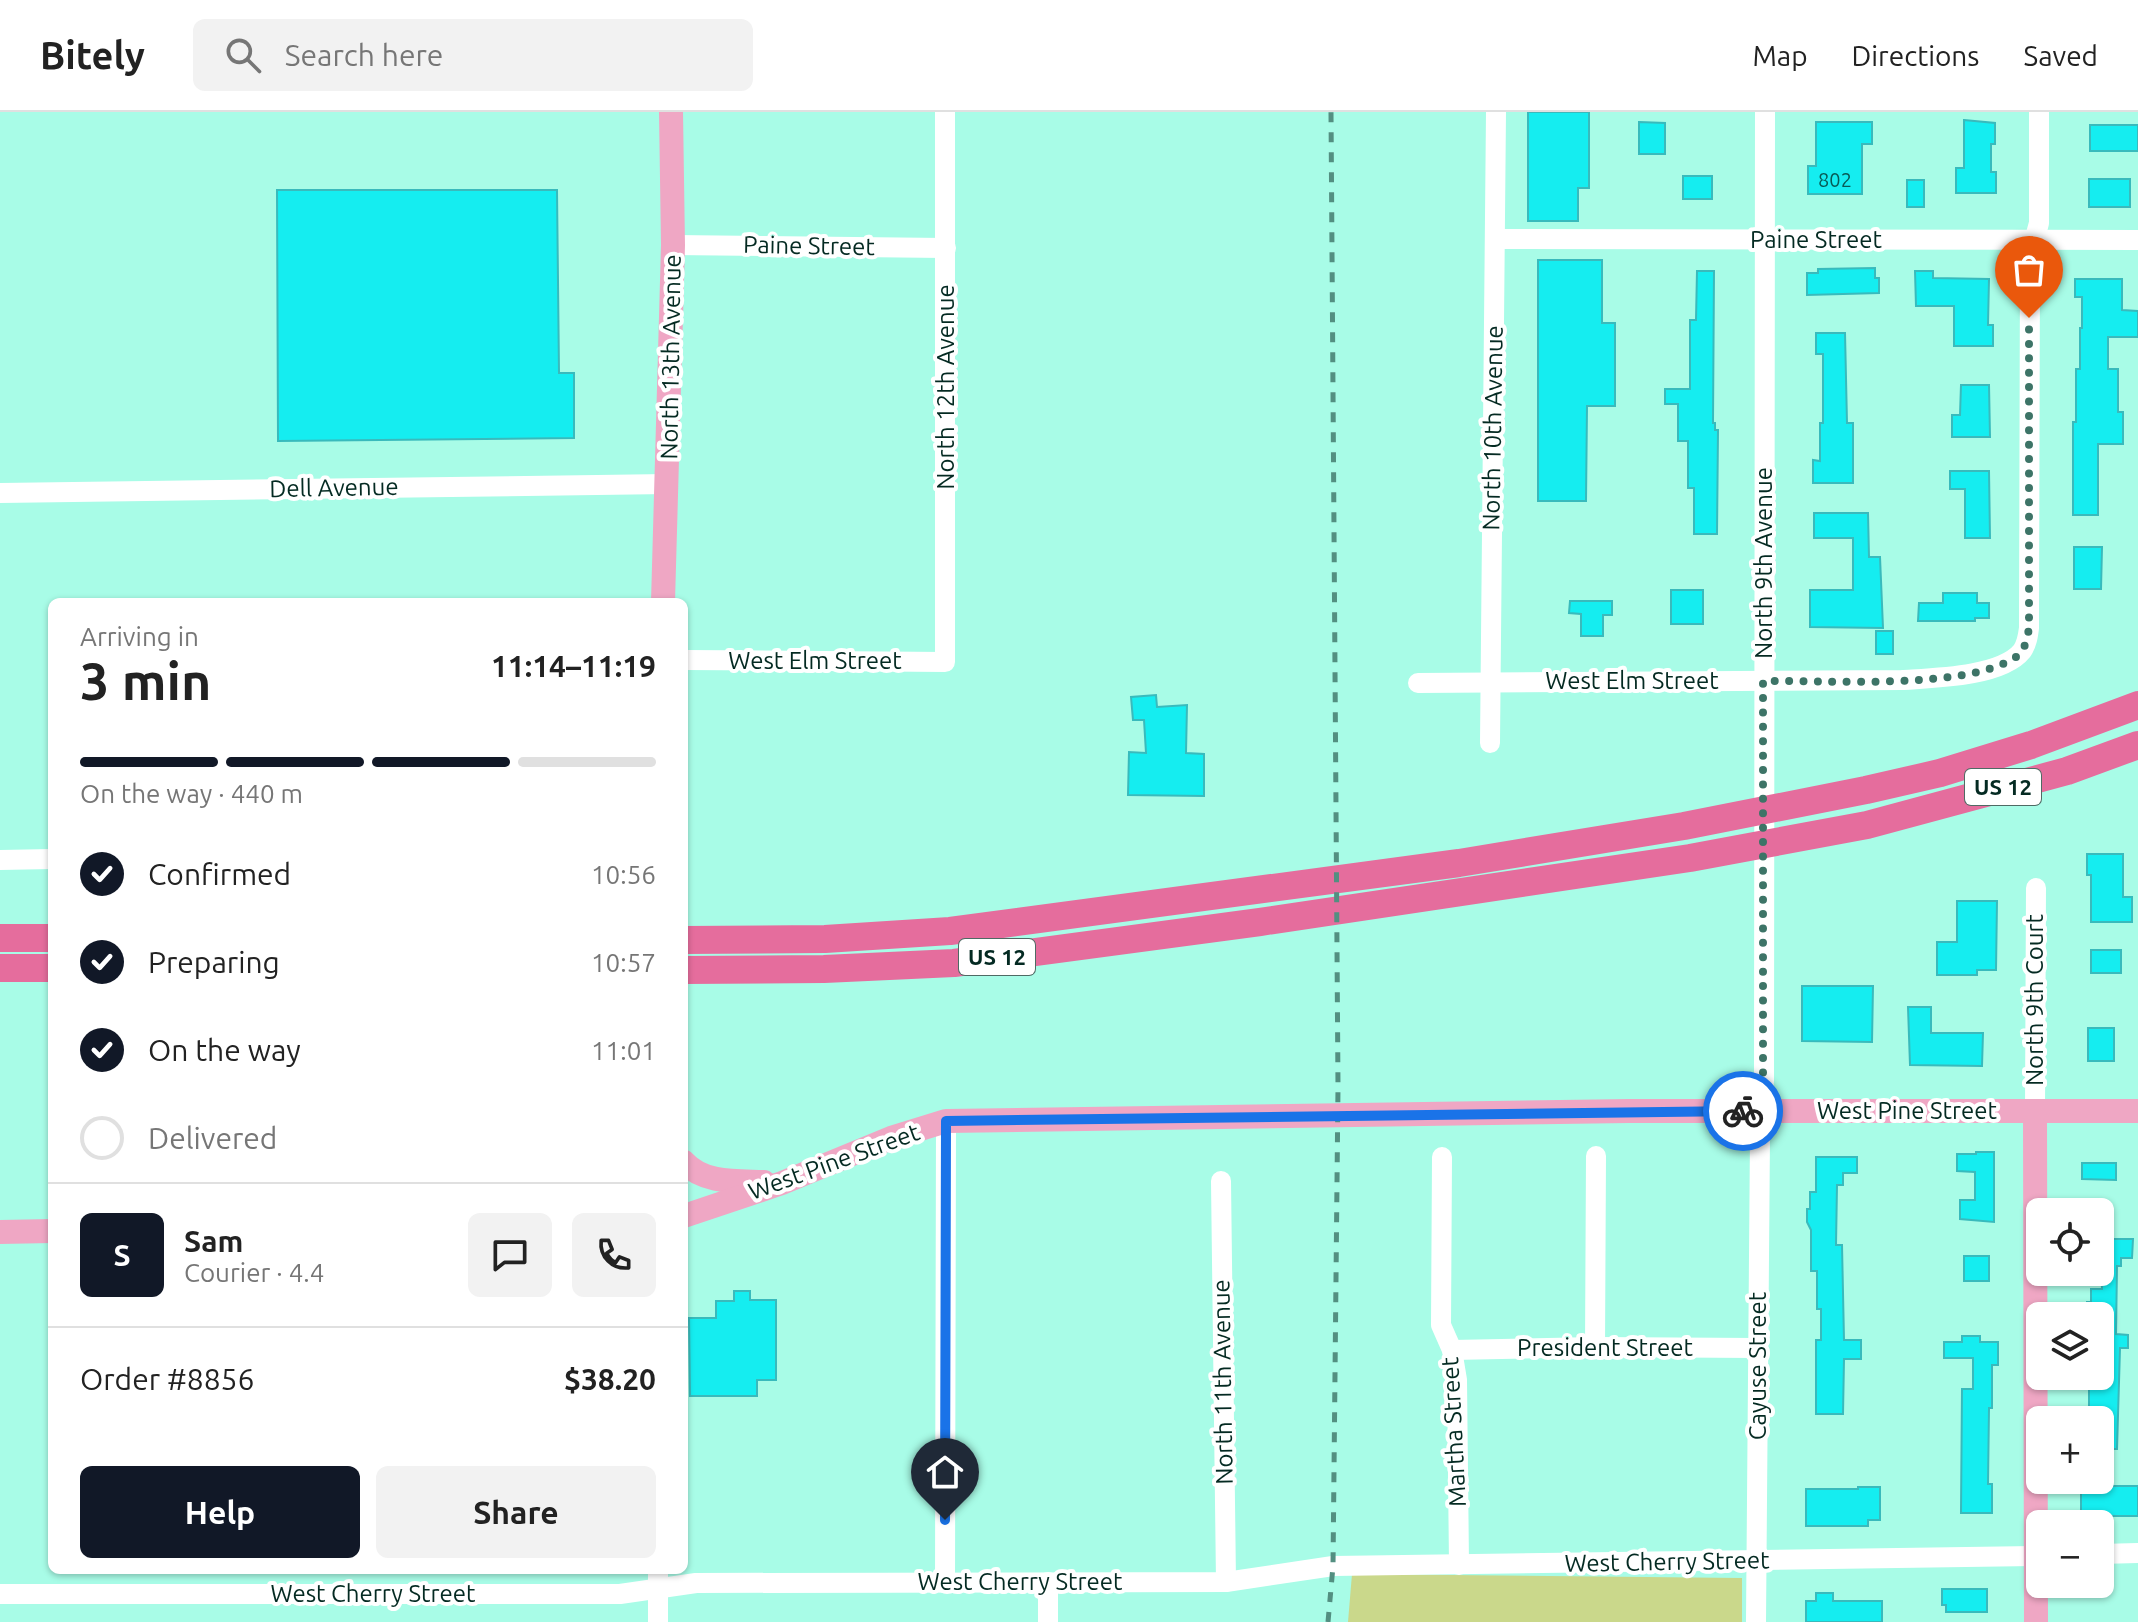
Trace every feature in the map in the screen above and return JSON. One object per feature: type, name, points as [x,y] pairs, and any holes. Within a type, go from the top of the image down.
[{"type":"highway","points":[[1940,773],[2014,730],[2138,686]]},
{"type":"highway","name":"US 12","points":[[688,940],[825,939],[950,931],[1459,863],[1684,826],[1940,773],[2031,745],[2138,705]]},
{"type":"highway","name":"US 12","points":[[688,970],[954,963],[1260,922],[1690,858],[1867,825],[2067,771],[2138,745]]},
{"type":"highway","points":[[1953,800],[2081,782],[2138,766]]},
{"type":"highway","points":[[0,938],[48,938]]},
{"type":"highway","points":[[0,968],[48,968]]},
{"type":"main road","name":"North 13th Avenue","points":[[663,598],[673,245],[671,112]]},
{"type":"main road","name":"West Pine Street","points":[[688,1215],[782,1183],[891,1138],[946,1121],[1762,1111],[2138,1111]]},
{"type":"main road","points":[[2035,1111],[2038,1510]]},
{"type":"main road","points":[[688,1165],[707,1177],[782,1183]]},
{"type":"main road","points":[[0,1232],[48,1231]]},
{"type":"main road","points":[[2036,1622],[2037,1598]]},
{"type":"street","name":"North 12th Avenue","points":[[945,112],[945,662]]},
{"type":"street","name":"North 10th Avenue","points":[[1490,743],[1496,112]]},
{"type":"street","name":"North 9th Avenue","points":[[1762,1111],[1765,112]]},
{"type":"street","points":[[2034,240],[2039,223],[2039,112]]},
{"type":"street","name":"Paine Street","points":[[1495,239],[2138,240]]},
{"type":"street","name":"West Elm Street","points":[[1418,683],[1942,678],[2003,663],[2020,653],[2027,643],[2029,628],[2030,256],[2034,240]]},
{"type":"street","name":"Paine Street","points":[[673,245],[946,248]]},
{"type":"street","name":"Dell Avenue","points":[[0,493],[668,484]]},
{"type":"street","name":"West Elm Street","points":[[688,660],[945,662]]},
{"type":"street","points":[[0,860],[48,859]]},
{"type":"street","name":"North 9th Court","points":[[2035,1111],[2036,888]]},
{"type":"street","name":"Cayuse Street","points":[[1756,1622],[1762,1111]]},
{"type":"street","points":[[945,1582],[946,1121]]},
{"type":"street","points":[[1595,1347],[1596,1156]]},
{"type":"street","name":"Martha Street","points":[[1442,1157],[1441,1325],[1452,1350],[1457,1380],[1459,1565]]},
{"type":"street","name":"North 11th Avenue","points":[[1221,1181],[1226,1582]]},
{"type":"street","name":"President Street","points":[[1452,1350],[1758,1348]]},
{"type":"street","points":[[2114,1554],[2138,1553]]},
{"type":"street","name":"West Cherry Street","points":[[0,1594],[620,1594],[658,1579],[696,1583],[1226,1582],[1314,1568],[2026,1556]]},
{"type":"street","points":[[658,1579],[658,1622]]},
{"type":"street","points":[[1048,1582],[1048,1622]]},
{"type":"green space","points":[[1352,1574],[1742,1578],[1742,1622],[1348,1622]]},
{"type":"building","points":[[1528,112],[1589,112],[1589,188],[1578,188],[1578,221],[1528,221]]},
{"type":"building","points":[[1964,120],[1995,123],[1991,172],[1996,172],[1996,193],[1956,193],[1956,168],[1964,168]]},
{"type":"building","points":[[1639,122],[1665,123],[1665,154],[1639,154]]},
{"type":"building","points":[[1816,122],[1872,122],[1872,144],[1862,144],[1862,194],[1808,194],[1808,166],[1816,166]]},
{"type":"building","points":[[2090,125],[2138,125],[2138,151],[2090,151]]},
{"type":"building","points":[[1683,176],[1712,176],[1712,199],[1683,199]]},
{"type":"building","points":[[2089,179],[2130,179],[2130,207],[2089,207]]},
{"type":"building","points":[[1907,180],[1924,180],[1924,207],[1907,207]]},
{"type":"building","points":[[277,190],[557,190],[559,373],[574,373],[574,438],[278,441]]},
{"type":"building","points":[[1538,260],[1602,260],[1602,323],[1615,323],[1615,406],[1587,406],[1586,501],[1538,501]]},
{"type":"building","points":[[1875,268],[1879,293],[1807,295],[1807,273],[1818,273],[1818,269]]},
{"type":"building","points":[[1697,271],[1714,271],[1713,423],[1715,430],[1718,430],[1717,534],[1694,534],[1694,488],[1688,488],[1688,441],[1678,441],[1678,404],[1665,404],[1665,389],[1690,389],[1690,320],[1696,320]]},
{"type":"building","points":[[1915,271],[1933,271],[1933,278],[1989,279],[1988,325],[1993,325],[1993,346],[1954,346],[1954,306],[1916,306]]},
{"type":"building","points":[[2075,279],[2122,279],[2122,310],[2138,311],[2138,337],[2108,337],[2108,369],[2118,369],[2118,412],[2123,412],[2123,444],[2098,444],[2098,515],[2073,515],[2073,422],[2076,422],[2076,369],[2080,369],[2082,328],[2082,297],[2075,297]]},
{"type":"building","points":[[1816,333],[1845,333],[1847,423],[1853,423],[1853,483],[1813,483],[1813,460],[1820,461],[1820,423],[1823,423],[1823,354],[1816,354]]},
{"type":"building","points":[[1961,385],[1989,385],[1990,437],[1952,437],[1952,415],[1960,415]]},
{"type":"building","points":[[1950,471],[1989,471],[1990,538],[1965,538],[1965,489],[1950,489]]},
{"type":"building","points":[[1814,513],[1868,513],[1869,557],[1880,557],[1883,628],[1810,627],[1810,590],[1853,590],[1853,538],[1814,538]]},
{"type":"building","points":[[2074,547],[2102,547],[2101,589],[2074,589]]},
{"type":"building","points":[[1671,590],[1703,590],[1703,624],[1671,624]]},
{"type":"building","points":[[1943,593],[1977,593],[1977,603],[1989,603],[1989,618],[1975,618],[1975,621],[1918,621],[1919,603],[1943,603]]},
{"type":"building","points":[[1570,601],[1612,601],[1612,615],[1603,615],[1603,636],[1581,636],[1581,614],[1569,613]]},
{"type":"building","points":[[1876,631],[1893,631],[1893,654],[1876,654]]},
{"type":"building","points":[[1156,695],[1157,707],[1187,705],[1186,753],[1204,754],[1204,796],[1128,795],[1129,752],[1146,753],[1144,720],[1133,720],[1131,697]]},
{"type":"building","points":[[2087,854],[2123,854],[2123,897],[2132,897],[2132,922],[2091,922],[2091,875],[2087,875]]},
{"type":"building","points":[[1957,901],[1997,901],[1996,970],[1977,970],[1977,975],[1937,975],[1937,942],[1957,942]]},
{"type":"building","points":[[2091,950],[2121,950],[2121,973],[2091,973]]},
{"type":"building","points":[[1802,986],[1873,986],[1872,1042],[1802,1041]]},
{"type":"building","points":[[1908,1007],[1931,1007],[1931,1033],[1983,1033],[1982,1066],[1910,1065]]},
{"type":"building","points":[[2088,1028],[2114,1028],[2114,1061],[2088,1061]]},
{"type":"building","points":[[1994,1152],[1994,1222],[1960,1219],[1960,1200],[1975,1200],[1975,1172],[1957,1171],[1957,1154]]},
{"type":"building","points":[[1816,1157],[1857,1157],[1857,1173],[1843,1173],[1843,1185],[1837,1185],[1836,1245],[1842,1245],[1844,1340],[1861,1340],[1861,1359],[1844,1359],[1843,1414],[1816,1414],[1816,1340],[1821,1340],[1821,1309],[1817,1309],[1817,1271],[1811,1271],[1811,1230],[1807,1222],[1807,1209],[1810,1209],[1810,1192],[1816,1192]]},
{"type":"building","points":[[2082,1163],[2116,1163],[2116,1180],[2082,1179]]},
{"type":"building","points":[[2114,1239],[2133,1239],[2132,1258],[2121,1258],[2121,1266],[2117,1266],[2116,1334],[2128,1335],[2128,1348],[2120,1348],[2117,1449],[2114,1449],[2114,1406],[2089,1406],[2089,1390],[2114,1390],[2114,1302],[2091,1302],[2091,1289],[2102,1289],[2102,1286],[2114,1286]]},
{"type":"building","points":[[1964,1256],[1989,1256],[1989,1281],[1964,1281]]},
{"type":"building","points":[[734,1291],[750,1291],[750,1300],[776,1300],[776,1380],[757,1380],[757,1396],[690,1396],[689,1318],[716,1318],[716,1301],[734,1301]]},
{"type":"building","points":[[1962,1336],[1980,1336],[1980,1342],[1998,1342],[1998,1365],[1992,1365],[1992,1408],[1989,1408],[1988,1484],[1992,1484],[1992,1513],[1961,1513],[1962,1389],[1973,1389],[1973,1358],[1944,1358],[1944,1342],[1962,1342]]},
{"type":"building","points":[[2114,1486],[2138,1486],[2138,1516],[2114,1516],[2114,1510],[2081,1510],[2081,1494],[2114,1494]]},
{"type":"building","points":[[1880,1487],[1880,1520],[1868,1520],[1868,1526],[1806,1526],[1806,1489]]},
{"type":"building","points":[[1942,1589],[1987,1589],[1987,1612],[1946,1612],[1946,1605],[1942,1605]]},
{"type":"building","points":[[1816,1593],[1833,1593],[1833,1601],[1882,1601],[1882,1622],[1806,1622],[1806,1601],[1816,1601]]},
{"type":"railway","points":[[1328,1622],[1333,1566],[1338,1087],[1331,112]]},
{"type":"way so far","points":[[1743,1111],[1762,1111],[1763,1095],[1763,681],[1942,678],[1993,667],[2020,653],[2027,643],[2029,628],[2029,318]]},
{"type":"route","points":[[945,1520],[946,1121],[1743,1111]]}]
